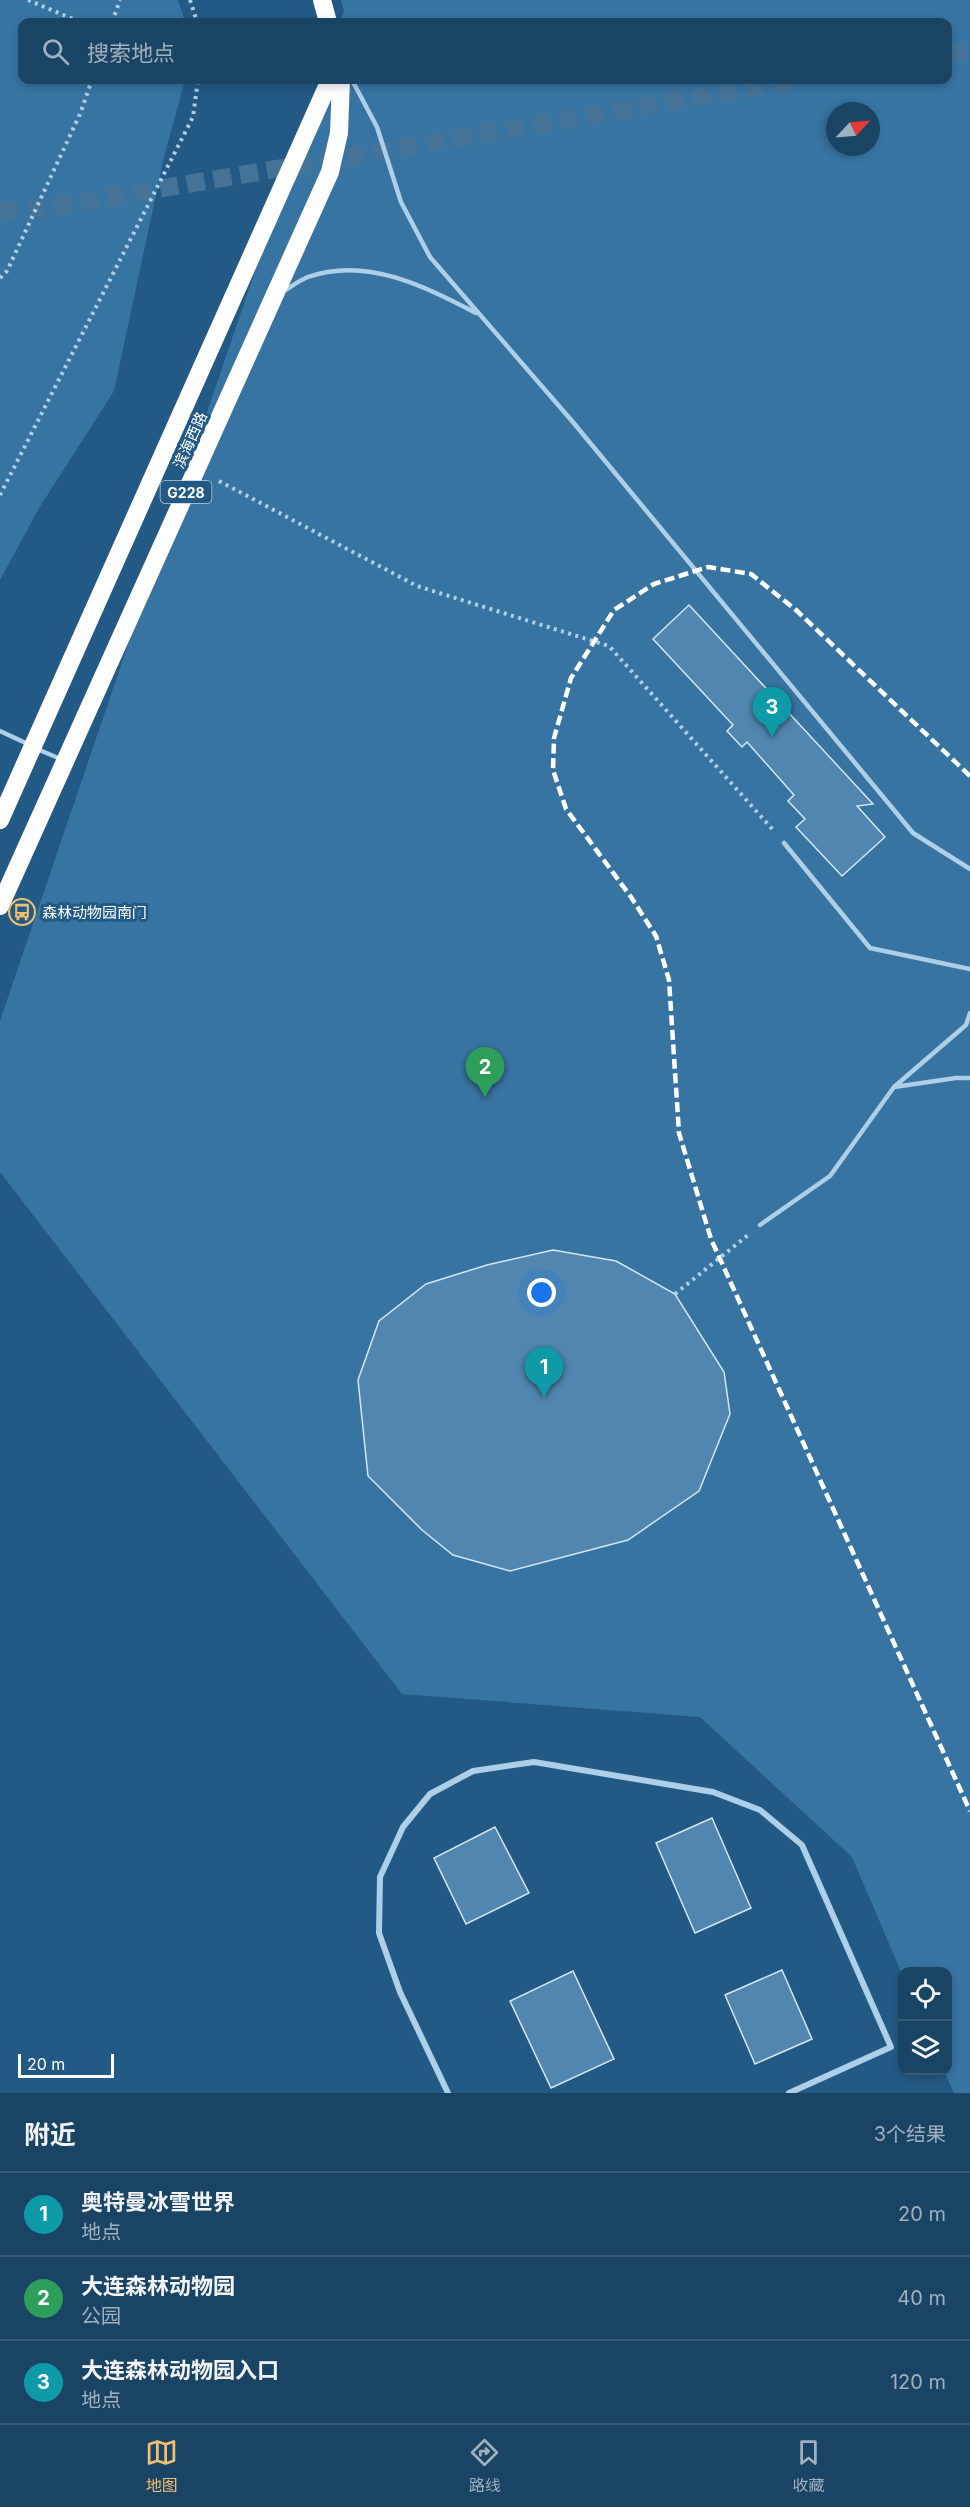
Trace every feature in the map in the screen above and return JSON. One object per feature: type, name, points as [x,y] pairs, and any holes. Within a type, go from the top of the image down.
[{"type":"highway","points":[[322,0],[327,18]]},
{"type":"highway","name":"滨海西路","points":[[0,819],[328,84]]},
{"type":"highway","name":"滨海西路","points":[[0,906],[330,172],[339,133],[341,84]]},
{"type":"street","points":[[448,2093],[400,1992],[379,1933],[380,1877],[403,1827],[430,1794],[473,1771],[534,1762],[713,1792],[760,1810],[802,1845],[891,2047],[789,2093]]},
{"type":"lane","points":[[354,84],[377,127],[401,202],[430,257],[572,421],[913,833],[970,869]]},
{"type":"lane","points":[[274,296],[308,277],[343,270],[382,273],[428,288],[478,314]]},
{"type":"lane","points":[[0,731],[65,761]]},
{"type":"lane","points":[[784,843],[870,948],[970,969]]},
{"type":"lane","points":[[760,1225],[830,1176],[894,1087],[966,1025],[970,1013]]},
{"type":"lane","points":[[894,1087],[970,1078]]},
{"type":"path","points":[[28,0],[71,18]]},
{"type":"path","points":[[113,18],[120,0]]},
{"type":"path","points":[[190,0],[196,18]]},
{"type":"path","points":[[0,278],[7,271],[17,250],[80,114],[91,84]]},
{"type":"path","points":[[0,495],[193,117],[197,84]]},
{"type":"path","points":[[197,469],[417,586],[609,646],[784,843]]},
{"type":"path","points":[[675,1294],[760,1225]]},
{"type":"shaded area","points":[[0,0],[178,0],[184,18],[18,18],[18,84],[184,84],[164,157],[114,391],[39,508],[0,580]]},
{"type":"shaded area","points":[[341,0],[970,0],[970,2093],[954,2093],[946,2075],[952,2075],[952,1967],[899,1967],[852,1857],[700,1717],[402,1694],[0,1172],[0,1021],[319,84],[952,84],[952,18],[341,18],[344,11]]},
{"type":"building","points":[[689,605],[873,804],[857,806],[885,837],[842,876],[796,827],[805,819],[788,801],[794,795],[747,742],[742,747],[727,731],[733,725],[653,639]]},
{"type":"building","points":[[553,1250],[616,1261],[675,1294],[724,1372],[730,1414],[699,1491],[628,1540],[510,1571],[453,1555],[422,1530],[368,1476],[358,1380],[379,1321],[426,1284],[487,1265]]},
{"type":"building","points":[[712,1818],[751,1908],[695,1933],[656,1843]]},
{"type":"building","points":[[495,1827],[529,1893],[466,1924],[434,1858]]},
{"type":"building","points":[[782,1970],[812,2039],[755,2064],[725,1995]]},
{"type":"building","points":[[573,1971],[614,2059],[551,2088],[510,2001]]},
{"type":"tunnel","points":[[952,53],[970,49]]},
{"type":"tunnel","points":[[0,211],[47,208],[776,84]]},
{"type":"railway","points":[[970,776],[796,610],[751,574],[708,567],[654,584],[614,610],[571,678],[554,738],[553,770],[566,809],[631,897],[656,936],[669,980],[679,1133],[711,1239],[970,1811]]},
{"type":"place","name":"大连森林动物园入口","points":[[772,737]]},
{"type":"place","name":"森林动物园南门","points":[[22,912]]},
{"type":"place","name":"大连森林动物园","points":[[485,1097]]},
{"type":"place","name":"奥特曼冰雪世界","points":[[544,1397]]}]
